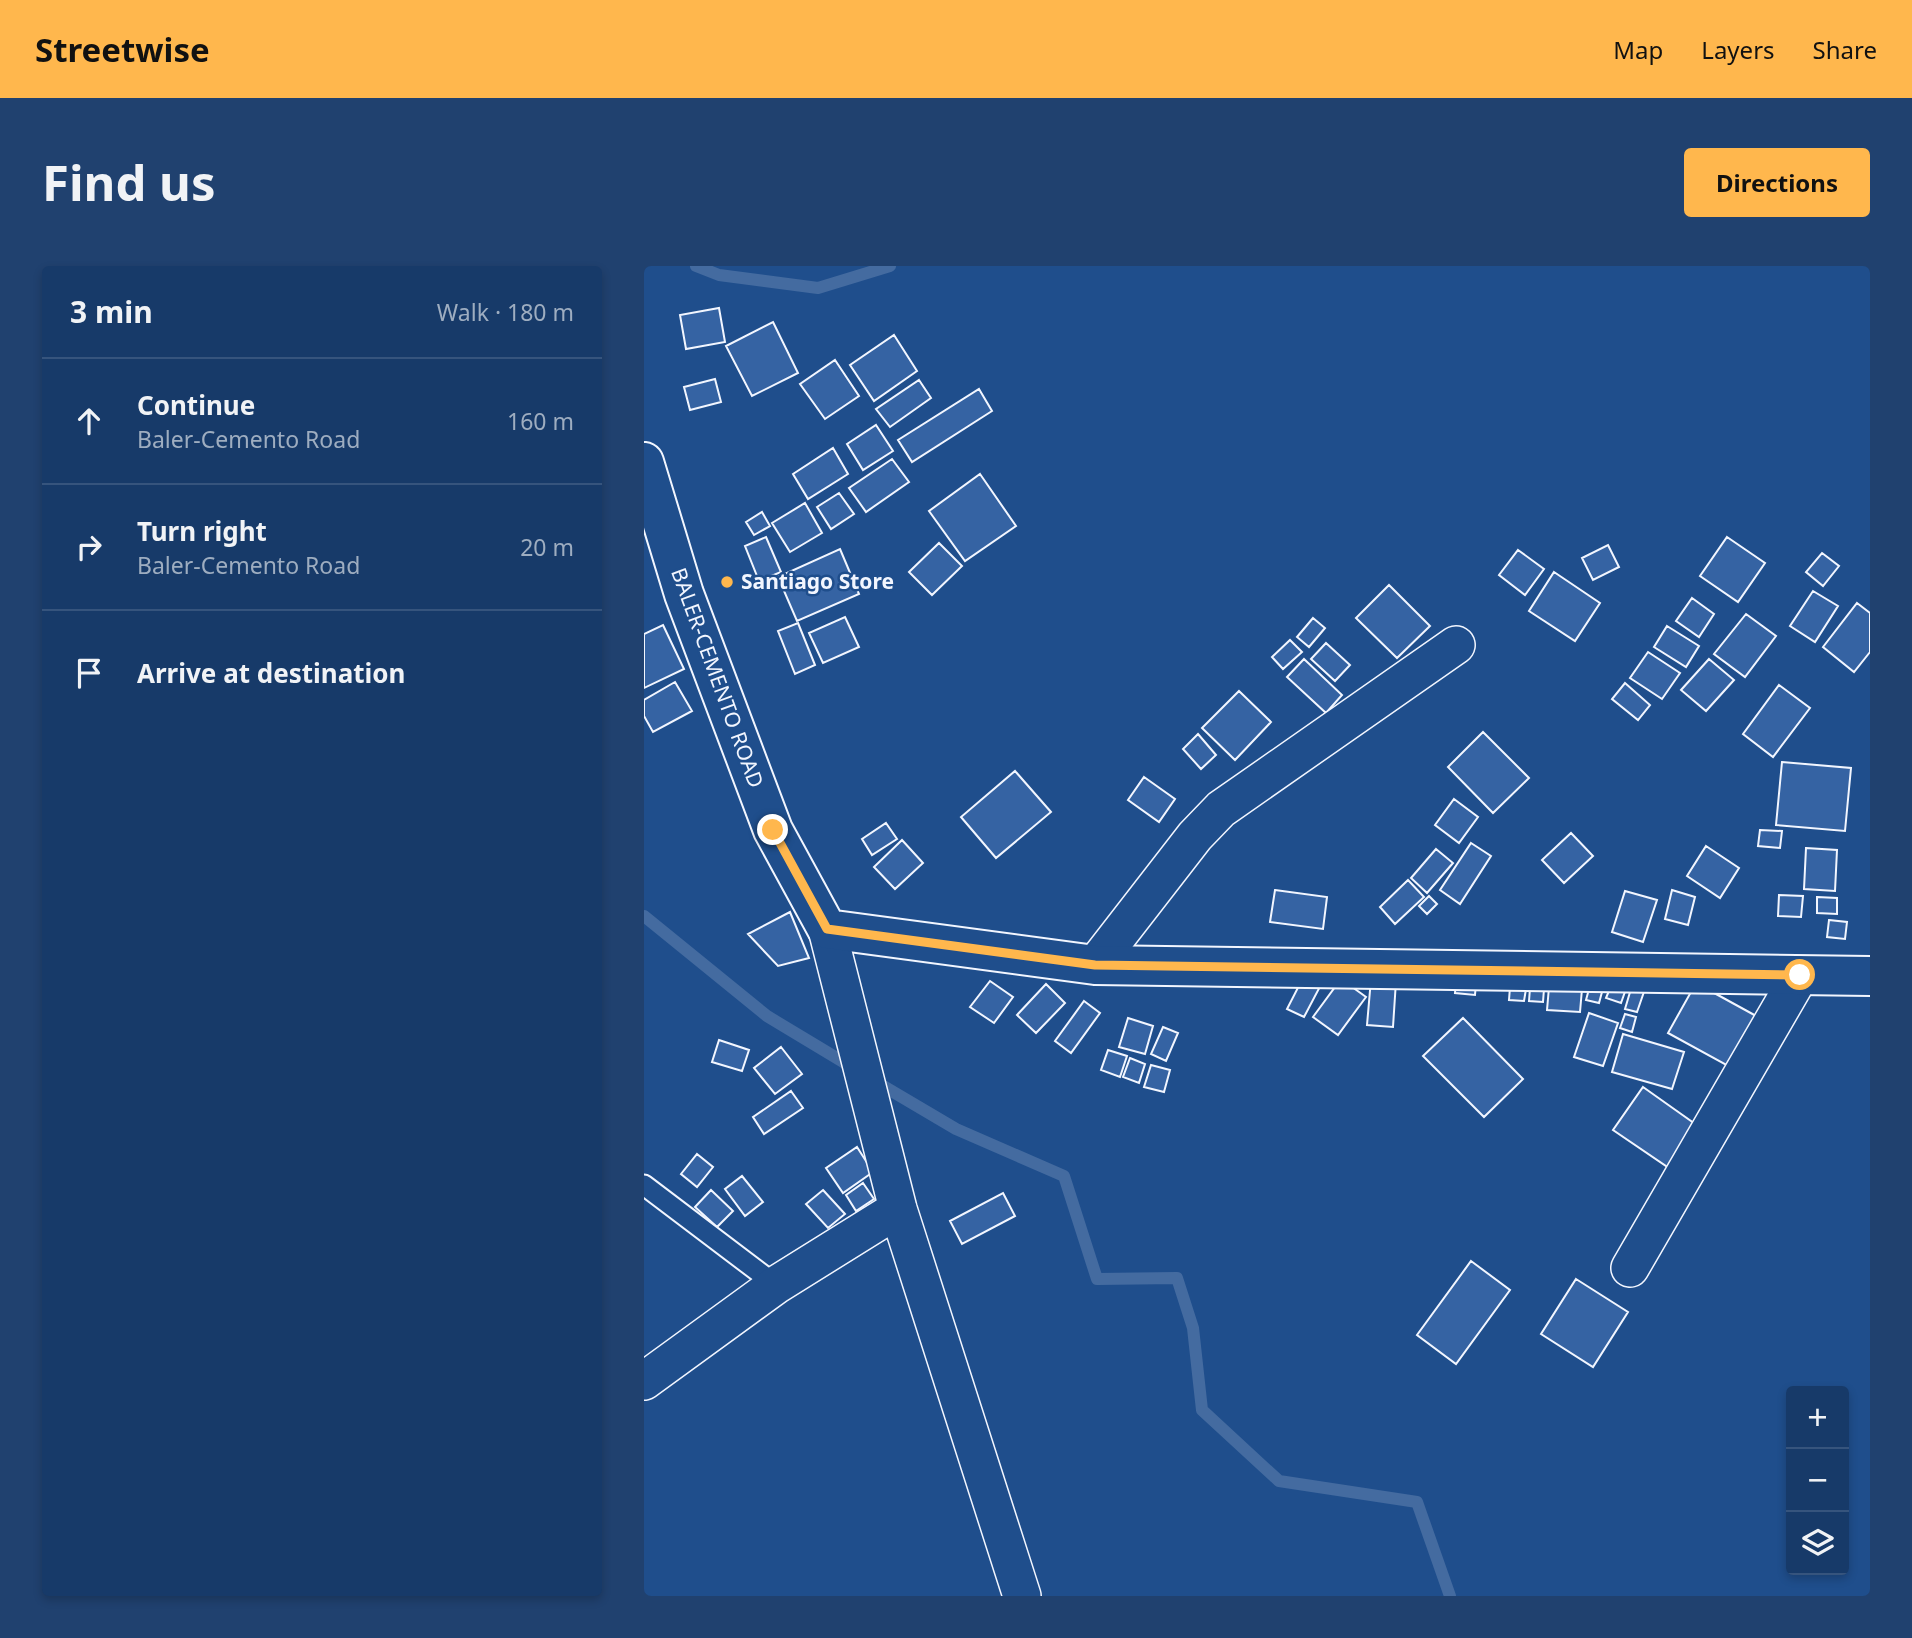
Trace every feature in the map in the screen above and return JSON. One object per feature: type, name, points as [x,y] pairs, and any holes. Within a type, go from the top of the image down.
[{"type":"street","name":"BALER-CEMENTO ROAD","points":[[644,462],[684,594],[773,830],[827,929]]},
{"type":"street","points":[[1095,965],[1195,836],[1221,809],[1455,645]]},
{"type":"street","points":[[1022,1596],[898,1209],[827,929],[1095,965],[1870,976]]},
{"type":"street","points":[[1630,1268],[1800,975]]},
{"type":"street","points":[[644,1381],[776,1285],[898,1209]]},
{"type":"lane","points":[[644,1185],[776,1285]]},
{"type":"building","points":[[719,308],[725,342],[686,349],[680,315]]},
{"type":"building","points":[[773,322],[798,373],[752,396],[726,346]]},
{"type":"building","points":[[894,335],[917,371],[874,401],[850,365]]},
{"type":"building","points":[[835,360],[859,396],[825,419],[800,384]]},
{"type":"building","points":[[715,379],[721,402],[690,410],[684,387]]},
{"type":"building","points":[[919,380],[931,398],[890,427],[876,409]]},
{"type":"building","points":[[979,389],[992,411],[912,462],[898,440]]},
{"type":"building","points":[[876,425],[893,451],[863,470],[847,444]]},
{"type":"building","points":[[833,448],[848,474],[808,499],[793,474]]},
{"type":"building","points":[[892,459],[909,482],[866,512],[849,488]]},
{"type":"building","points":[[980,474],[1016,526],[965,561],[929,511]]},
{"type":"building","points":[[839,493],[854,514],[831,529],[817,507]]},
{"type":"building","points":[[805,503],[822,533],[790,552],[772,523]]},
{"type":"building","points":[[762,512],[770,526],[754,535],[746,522]]},
{"type":"building","points":[[766,537],[781,572],[759,581],[745,546]]},
{"type":"building","points":[[1727,537],[1765,563],[1738,602],[1700,576]]},
{"type":"building","points":[[939,543],[962,566],[932,595],[909,572]]},
{"type":"building","points":[[1608,545],[1619,567],[1593,580],[1582,558]]},
{"type":"building","points":[[840,549],[859,594],[797,621],[778,577]]},
{"type":"building","points":[[1518,550],[1544,569],[1525,595],[1499,575]]},
{"type":"building","points":[[1822,553],[1839,566],[1823,586],[1806,572]]},
{"type":"building","points":[[1554,572],[1600,603],[1575,641],[1529,611]]},
{"type":"building","points":[[1389,585],[1430,626],[1397,658],[1356,618]]},
{"type":"building","points":[[1813,591],[1838,606],[1815,642],[1790,626]]},
{"type":"building","points":[[1692,598],[1714,614],[1699,637],[1676,621]]},
{"type":"building","points":[[1857,603],[1870,613],[1870,652],[1854,672],[1823,647]]},
{"type":"building","points":[[1746,614],[1776,636],[1745,677],[1714,654]]},
{"type":"building","points":[[845,617],[859,647],[823,663],[809,633]]},
{"type":"building","points":[[1313,618],[1325,628],[1309,647],[1297,637]]},
{"type":"building","points":[[798,623],[815,665],[795,674],[778,631]]},
{"type":"building","points":[[663,625],[684,669],[644,688],[644,634]]},
{"type":"building","points":[[1667,626],[1699,646],[1686,667],[1654,647]]},
{"type":"building","points":[[1290,640],[1302,652],[1283,669],[1272,657]]},
{"type":"building","points":[[1326,643],[1350,665],[1335,681],[1311,659]]},
{"type":"building","points":[[1648,652],[1680,673],[1662,699],[1630,678]]},
{"type":"building","points":[[1304,659],[1342,695],[1326,713],[1287,677]]},
{"type":"building","points":[[1709,659],[1734,680],[1706,711],[1681,690]]},
{"type":"building","points":[[675,682],[692,711],[653,732],[644,716],[644,700]]},
{"type":"building","points":[[1625,683],[1650,705],[1638,720],[1612,699]]},
{"type":"building","points":[[1779,685],[1810,708],[1773,757],[1743,734]]},
{"type":"building","points":[[1239,691],[1271,722],[1235,760],[1202,728]]},
{"type":"building","points":[[1483,732],[1529,778],[1493,813],[1448,767]]},
{"type":"building","points":[[1198,734],[1216,755],[1201,769],[1183,749]]},
{"type":"building","points":[[1782,762],[1851,768],[1845,831],[1776,825]]},
{"type":"building","points":[[1015,771],[1051,812],[996,858],[961,817]]},
{"type":"building","points":[[1144,777],[1175,799],[1159,822],[1128,800]]},
{"type":"building","points":[[1454,799],[1478,817],[1459,843],[1435,825]]},
{"type":"building","points":[[886,823],[897,839],[872,855],[862,839]]},
{"type":"building","points":[[1760,830],[1782,831],[1780,848],[1758,846]]},
{"type":"building","points":[[1571,833],[1593,856],[1564,883],[1542,860]]},
{"type":"building","points":[[902,840],[923,863],[895,889],[874,867]]},
{"type":"building","points":[[1471,843],[1491,856],[1460,904],[1440,890]]},
{"type":"building","points":[[1706,846],[1739,868],[1720,898],[1687,876]]},
{"type":"building","points":[[1806,848],[1837,850],[1835,891],[1804,889]]},
{"type":"building","points":[[1436,849],[1453,863],[1427,893],[1411,878]]},
{"type":"building","points":[[1408,880],[1424,897],[1395,924],[1380,907]]},
{"type":"building","points":[[1275,890],[1327,897],[1323,929],[1270,922]]},
{"type":"building","points":[[1672,890],[1695,897],[1688,925],[1665,919]]},
{"type":"building","points":[[1625,891],[1657,900],[1643,942],[1612,932]]},
{"type":"building","points":[[1779,895],[1803,896],[1801,917],[1778,916]]},
{"type":"building","points":[[1429,896],[1437,904],[1427,914],[1419,906]]},
{"type":"building","points":[[1817,897],[1837,898],[1837,914],[1817,913]]},
{"type":"building","points":[[790,912],[809,958],[778,966],[748,934]]},
{"type":"building","points":[[1829,920],[1847,922],[1845,939],[1827,937]]},
{"type":"building","points":[[1307,970],[1324,979],[1304,1017],[1287,1009]]},
{"type":"building","points":[[1592,978],[1605,981],[1599,1003],[1586,1000]]},
{"type":"building","points":[[1341,979],[1366,997],[1338,1035],[1313,1017]]},
{"type":"building","points":[[1371,979],[1396,981],[1393,1027],[1367,1025]]},
{"type":"building","points":[[990,981],[1013,997],[994,1023],[970,1007]]},
{"type":"building","points":[[1456,981],[1476,983],[1475,995],[1455,993]]},
{"type":"building","points":[[1613,981],[1627,986],[1621,1003],[1606,998]]},
{"type":"building","points":[[1633,982],[1646,986],[1637,1012],[1625,1009]]},
{"type":"building","points":[[1696,983],[1758,1017],[1730,1067],[1668,1033]]},
{"type":"building","points":[[1046,984],[1065,1003],[1036,1033],[1017,1015]]},
{"type":"building","points":[[1510,987],[1526,989],[1524,1001],[1509,1000]]},
{"type":"building","points":[[1549,987],[1582,989],[1580,1012],[1547,1010]]},
{"type":"building","points":[[1530,988],[1544,989],[1543,1002],[1529,1001]]},
{"type":"building","points":[[1084,1001],[1100,1013],[1071,1053],[1055,1041]]},
{"type":"building","points":[[1589,1013],[1618,1023],[1603,1066],[1574,1057]]},
{"type":"building","points":[[1625,1014],[1636,1017],[1632,1032],[1620,1028]]},
{"type":"building","points":[[1128,1018],[1153,1026],[1145,1054],[1119,1047]]},
{"type":"building","points":[[1463,1018],[1523,1079],[1484,1117],[1423,1056]]},
{"type":"building","points":[[1163,1027],[1178,1033],[1166,1061],[1151,1054]]},
{"type":"building","points":[[1623,1034],[1684,1052],[1672,1089],[1612,1072]]},
{"type":"building","points":[[719,1040],[749,1050],[742,1071],[712,1062]]},
{"type":"building","points":[[781,1047],[802,1074],[775,1094],[754,1068]]},
{"type":"building","points":[[1108,1050],[1127,1056],[1120,1077],[1101,1070]]},
{"type":"building","points":[[1130,1058],[1145,1064],[1139,1083],[1123,1077]]},
{"type":"building","points":[[1151,1065],[1170,1070],[1164,1092],[1144,1087]]},
{"type":"building","points":[[1643,1087],[1698,1126],[1669,1168],[1613,1130]]},
{"type":"building","points":[[791,1091],[803,1108],[764,1134],[753,1117]]},
{"type":"building","points":[[857,1147],[873,1172],[843,1193],[826,1168]]},
{"type":"building","points":[[697,1154],[713,1167],[697,1187],[681,1174]]},
{"type":"building","points":[[742,1176],[763,1202],[745,1216],[725,1189]]},
{"type":"building","points":[[863,1183],[874,1199],[856,1211],[846,1195]]},
{"type":"building","points":[[711,1190],[733,1211],[717,1227],[695,1207]]},
{"type":"building","points":[[823,1190],[845,1214],[828,1228],[806,1204]]},
{"type":"building","points":[[1003,1193],[1015,1216],[962,1244],[950,1221]]},
{"type":"building","points":[[1471,1261],[1510,1290],[1456,1364],[1417,1335]]},
{"type":"building","points":[[1576,1279],[1628,1312],[1593,1367],[1541,1334]]},
{"type":"waterway","points":[[696,266],[719,275],[818,288],[890,266]]},
{"type":"waterway","points":[[644,916],[767,1016],[855,1069]]},
{"type":"waterway","points":[[873,1080],[956,1129],[1064,1176],[1097,1279],[1177,1278],[1193,1328],[1202,1410],[1279,1481],[1417,1502],[1450,1596]]},
{"type":"place","name":"Santiago Store","points":[[727,582]]},
{"type":"route","points":[[773,830],[827,929],[1095,965],[1800,975]]}]
